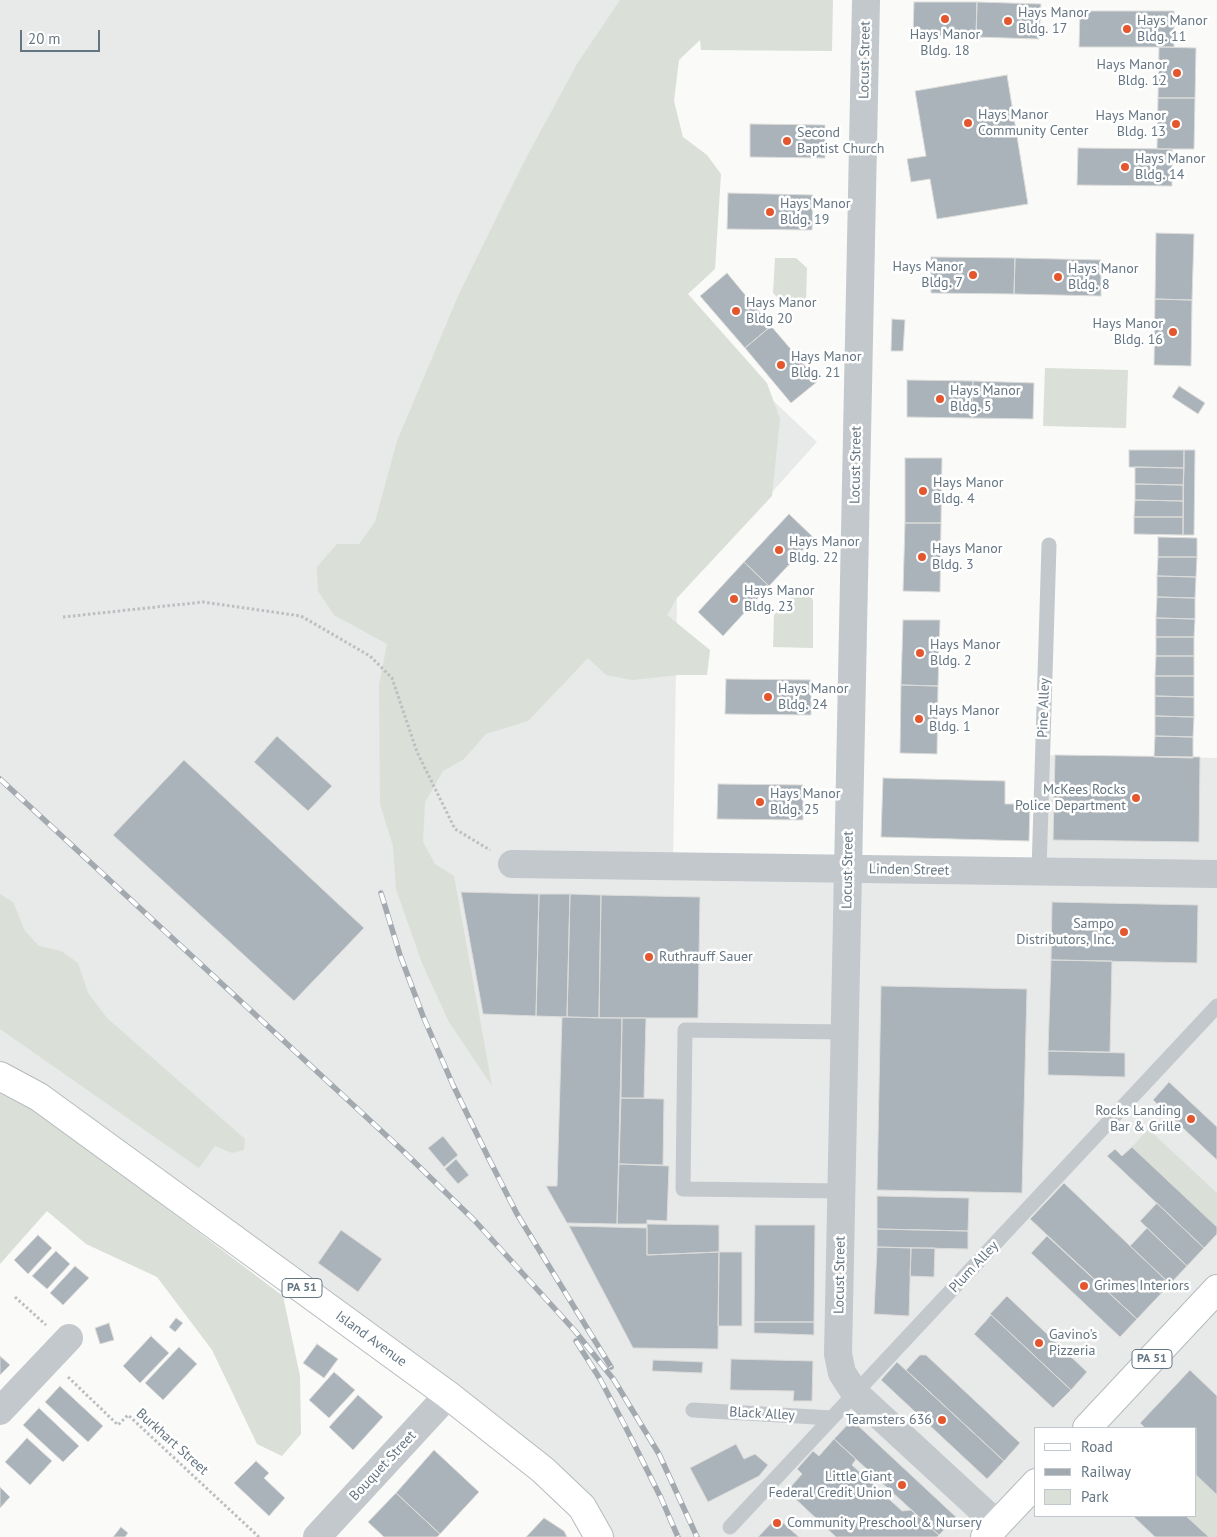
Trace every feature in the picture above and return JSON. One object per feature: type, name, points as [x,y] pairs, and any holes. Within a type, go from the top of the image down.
[{"type":"main road","name":"Island Avenue","points":[[0,1076],[39,1097],[448,1395],[543,1470],[582,1507],[599,1537]]},
{"type":"main road","name":"PA 51","points":[[1088,1427],[1217,1289]]},
{"type":"main road","points":[[991,1530],[1034,1485]]},
{"type":"street","name":"Locust Street","points":[[866,0],[838,1354],[842,1373],[855,1393],[991,1530]]},
{"type":"street","name":"Linden Street","points":[[512,864],[1217,874]]},
{"type":"street","points":[[0,1411],[61,1347]]},
{"type":"street","name":"Bouquet Street","points":[[317,1537],[448,1395]]},
{"type":"lane","name":"Pine Alley","points":[[1039,871],[1049,545]]},
{"type":"lane","name":"Plum Alley","points":[[730,1527],[1217,1006]]},
{"type":"lane","points":[[842,1191],[683,1189],[685,1030],[845,1032]]},
{"type":"lane","name":"Black Alley","points":[[693,1410],[832,1418]]},
{"type":"path","points":[[63,617],[203,602],[300,616],[370,656],[392,678],[417,752],[455,829],[512,864]]},
{"type":"path","name":"Burkhart Street","points":[[15,1297],[61,1347],[118,1425],[128,1415],[258,1537]]},
{"type":"shaded area","points":[[0,0],[728,0],[547,187],[817,442],[677,598],[673,866],[1039,871],[1043,755],[1217,758],[1217,1537],[599,1537],[582,1507],[0,1076]]},
{"type":"green space","points":[[620,0],[833,0],[832,51],[701,50],[700,40],[679,60],[674,101],[683,137],[707,155],[721,174],[715,269],[688,294],[767,383],[780,419],[772,496],[677,598],[667,615],[710,650],[707,675],[679,675],[632,680],[606,675],[588,658],[528,721],[486,734],[464,759],[443,771],[425,802],[423,842],[435,864],[454,876],[492,1086],[449,1022],[422,963],[396,889],[393,846],[380,804],[379,685],[387,644],[334,615],[318,591],[317,567],[337,544],[359,544],[375,522],[397,441],[459,294],[524,162],[577,64]]},
{"type":"green space","points":[[775,258],[796,258],[807,268],[806,301],[781,301],[773,293]]},
{"type":"green space","points":[[1045,368],[1128,370],[1126,428],[1043,426]]},
{"type":"green space","points":[[801,586],[813,600],[813,648],[773,647],[774,615]]},
{"type":"green space","points":[[0,894],[13,902],[25,931],[39,946],[61,951],[78,963],[88,993],[107,1018],[245,1139],[244,1150],[232,1153],[215,1146],[199,1168],[0,1029]]},
{"type":"green space","points":[[0,1092],[30,1105],[283,1296],[300,1376],[301,1434],[282,1456],[257,1444],[212,1350],[157,1277],[86,1244],[47,1211],[0,1264]]},
{"type":"green space","points":[[1148,1129],[1217,1193],[1217,1227],[1132,1147]]},
{"type":"green space","points":[[1197,1476],[1217,1495],[1217,1537],[1209,1537],[1187,1517],[1197,1517]]},
{"type":"building","name":"Hays Manor Bldg. 18","points":[[914,2],[977,2],[976,37],[913,35]]},
{"type":"building","name":"Hays Manor Bldg. 17","points":[[977,2],[1041,4],[1039,39],[976,37]]},
{"type":"building","name":"Hays Manor Bldg. 11","points":[[1080,11],[1174,11],[1174,47],[1079,47]]},
{"type":"building","name":"Hays Manor Bldg. 12","points":[[1159,47],[1196,48],[1195,98],[1158,98]]},
{"type":"building","name":"Hays Manor Community Center","points":[[1007,75],[1028,204],[937,219],[930,179],[911,182],[907,159],[926,156],[915,91]]},
{"type":"building","name":"Hays Manor Bldg. 13","points":[[1158,98],[1195,98],[1194,149],[1157,149]]},
{"type":"building","name":"Second Baptist Church","points":[[750,124],[825,125],[825,158],[750,157]]},
{"type":"building","name":"Hays Manor Bldg. 14","points":[[1078,148],[1172,149],[1172,186],[1077,185]]},
{"type":"building","name":"Hays Manor Bldg. 19","points":[[728,193],[813,195],[812,230],[727,229]]},
{"type":"building","points":[[1156,233],[1194,234],[1192,300],[1155,299]]},
{"type":"building","name":"Hays Manor Bldg. 7","points":[[931,257],[1015,258],[1014,294],[931,293]]},
{"type":"building","name":"Hays Manor Bldg. 8","points":[[1015,258],[1101,260],[1101,296],[1014,294]]},
{"type":"building","name":"Hays Manor Bldg 20","points":[[727,273],[771,326],[745,348],[700,296]]},
{"type":"building","name":"Hays Manor Bldg. 16","points":[[1155,299],[1192,300],[1191,366],[1154,365]]},
{"type":"building","points":[[892,319],[905,320],[903,351],[891,351]]},
{"type":"building","name":"Hays Manor Bldg. 21","points":[[771,326],[818,381],[791,403],[745,348]]},
{"type":"building","name":"Hays Manor Bldg. 5","points":[[907,380],[973,381],[972,418],[907,417]]},
{"type":"building","points":[[973,381],[1034,383],[1033,419],[972,418]]},
{"type":"building","points":[[1179,386],[1205,403],[1198,414],[1172,397]]},
{"type":"building","points":[[1129,450],[1184,450],[1184,468],[1129,467]]},
{"type":"building","points":[[1184,450],[1195,450],[1194,535],[1183,535]]},
{"type":"building","name":"Hays Manor Bldg. 4","points":[[905,458],[942,458],[941,523],[905,523]]},
{"type":"building","points":[[1135,467],[1184,468],[1183,485],[1135,484]]},
{"type":"building","points":[[1135,484],[1183,485],[1183,501],[1135,500]]},
{"type":"building","points":[[1135,500],[1183,501],[1183,517],[1134,517]]},
{"type":"building","name":"Hays Manor Bldg. 22","points":[[789,514],[814,538],[769,586],[744,562]]},
{"type":"building","points":[[1134,517],[1183,517],[1183,535],[1134,534]]},
{"type":"building","name":"Hays Manor Bldg. 3","points":[[905,523],[941,523],[940,592],[903,591]]},
{"type":"building","points":[[1158,537],[1197,538],[1197,557],[1158,557]]},
{"type":"building","points":[[1158,557],[1197,557],[1196,577],[1157,576]]},
{"type":"building","name":"Hays Manor Bldg. 23","points":[[744,562],[769,586],[723,636],[698,612]]},
{"type":"building","points":[[1157,576],[1196,577],[1195,598],[1157,597]]},
{"type":"building","points":[[1157,597],[1195,598],[1195,619],[1156,618]]},
{"type":"building","points":[[1156,618],[1195,619],[1194,637],[1156,637]]},
{"type":"building","name":"Hays Manor Bldg. 2","points":[[903,620],[940,620],[938,686],[901,685]]},
{"type":"building","points":[[1156,637],[1194,637],[1194,656],[1156,656]]},
{"type":"building","points":[[1156,656],[1194,656],[1194,676],[1155,676]]},
{"type":"building","points":[[1155,676],[1194,676],[1194,697],[1155,696]]},
{"type":"building","name":"Hays Manor Bldg. 24","points":[[726,679],[811,680],[811,715],[725,714]]},
{"type":"building","name":"Hays Manor Bldg. 1","points":[[901,685],[938,686],[937,754],[900,753]]},
{"type":"building","points":[[1155,696],[1194,697],[1194,717],[1155,716]]},
{"type":"building","points":[[1155,716],[1194,717],[1193,737],[1155,736]]},
{"type":"building","points":[[277,736],[332,786],[308,811],[254,762]]},
{"type":"building","points":[[1155,736],[1193,737],[1193,758],[1154,757]]},
{"type":"building","points":[[1055,755],[1200,757],[1199,842],[1053,840]]},
{"type":"building","points":[[184,760],[364,928],[294,1001],[113,835]]},
{"type":"building","points":[[883,778],[1005,781],[1005,804],[1030,804],[1029,841],[881,837]]},
{"type":"building","name":"Hays Manor Bldg. 25","points":[[718,784],[803,785],[803,820],[717,819]]},
{"type":"building","points":[[461,892],[539,894],[536,1016],[483,1014]]},
{"type":"building","points":[[539,894],[570,894],[567,1017],[536,1016]]},
{"type":"building","points":[[570,894],[601,895],[599,1018],[567,1017]]},
{"type":"building","name":"Ruthrauff Sauer","points":[[601,895],[700,897],[698,1018],[599,1018]]},
{"type":"building","name":"Sampo Distributors, Inc.","points":[[1052,902],[1198,905],[1197,963],[1051,960]]},
{"type":"building","points":[[1051,960],[1112,961],[1110,1052],[1048,1051]]},
{"type":"building","points":[[881,986],[1027,989],[1022,1193],[877,1190]]},
{"type":"building","points":[[562,1017],[622,1018],[617,1224],[567,1223],[546,1186],[557,1186]]},
{"type":"building","points":[[622,1018],[646,1018],[644,1098],[621,1098]]},
{"type":"building","points":[[1048,1051],[1125,1053],[1125,1077],[1048,1075]]},
{"type":"building","name":"Rocks Landing Bar & Grille","points":[[1169,1082],[1217,1127],[1217,1160],[1153,1100]]},
{"type":"building","points":[[621,1098],[664,1099],[663,1165],[619,1164]]},
{"type":"building","points":[[443,1136],[458,1155],[444,1167],[428,1148]]},
{"type":"building","points":[[1132,1147],[1217,1227],[1217,1234],[1204,1248],[1107,1156],[1115,1149],[1122,1156]]},
{"type":"building","points":[[456,1159],[469,1175],[458,1184],[445,1169]]},
{"type":"building","points":[[619,1164],[669,1166],[667,1221],[647,1220],[647,1224],[617,1224]]},
{"type":"building","points":[[1064,1183],[1170,1284],[1137,1319],[1030,1219]]},
{"type":"building","points":[[877,1196],[969,1198],[968,1231],[877,1229]]},
{"type":"building","points":[[1157,1203],[1204,1248],[1187,1266],[1140,1221]]},
{"type":"building","points":[[647,1224],[719,1225],[719,1252],[647,1255]]},
{"type":"building","points":[[755,1225],[815,1225],[814,1322],[754,1322]]},
{"type":"building","points":[[569,1226],[647,1228],[647,1255],[719,1252],[718,1349],[633,1348]]},
{"type":"building","points":[[1147,1228],[1187,1266],[1170,1284],[1130,1246]]},
{"type":"building","points":[[877,1229],[968,1231],[968,1249],[877,1247]]},
{"type":"building","points":[[341,1230],[382,1259],[358,1292],[318,1263]]},
{"type":"building","points":[[38,1235],[52,1248],[28,1274],[14,1260]]},
{"type":"building","name":"Grimes Interiors","points":[[1047,1236],[1137,1319],[1120,1337],[1031,1253]]},
{"type":"building","points":[[877,1247],[911,1248],[909,1316],[874,1314]]},
{"type":"building","points":[[911,1248],[935,1248],[934,1277],[910,1276]]},
{"type":"building","points":[[56,1251],[70,1264],[47,1289],[32,1276]]},
{"type":"building","points":[[719,1252],[742,1252],[742,1326],[718,1326]]},
{"type":"building","points":[[75,1266],[89,1278],[63,1305],[50,1293]]},
{"type":"building","name":"Gavino's Pizzeria","points":[[1007,1296],[1087,1372],[1071,1390],[990,1314]]},
{"type":"building","points":[[991,1315],[1071,1390],[1053,1408],[974,1334]]},
{"type":"building","points":[[176,1318],[183,1323],[175,1332],[169,1327]]},
{"type":"building","points":[[754,1322],[814,1322],[814,1335],[754,1333]]},
{"type":"building","points":[[109,1323],[114,1340],[100,1344],[95,1328]]},
{"type":"building","points":[[151,1336],[169,1353],[140,1383],[123,1366]]},
{"type":"building","points":[[317,1344],[338,1359],[324,1378],[303,1363]]},
{"type":"building","points":[[179,1347],[197,1364],[163,1400],[145,1383]]},
{"type":"building","points":[[920,1355],[926,1355],[1020,1443],[1004,1461],[906,1370]]},
{"type":"building","points":[[0,1356],[10,1365],[0,1375]]},
{"type":"building","points":[[731,1359],[813,1361],[812,1401],[793,1401],[794,1391],[730,1390]]},
{"type":"building","points":[[653,1360],[703,1362],[702,1373],[652,1371]]},
{"type":"building","name":"Teamsters 636","points":[[897,1362],[1004,1461],[987,1479],[881,1380]]},
{"type":"building","points":[[1190,1370],[1217,1396],[1217,1495],[1197,1476],[1197,1427],[1144,1427],[1140,1423]]},
{"type":"building","points":[[334,1372],[355,1390],[329,1418],[309,1400]]},
{"type":"building","points":[[60,1386],[103,1426],[88,1442],[45,1402]]},
{"type":"building","points":[[358,1395],[383,1417],[353,1450],[329,1427]]},
{"type":"building","points":[[39,1408],[79,1446],[63,1462],[23,1425]]},
{"type":"building","name":"Little Giant Federal Credit Union","points":[[852,1420],[956,1517],[939,1535],[834,1439]]},
{"type":"building","points":[[27,1438],[52,1461],[30,1485],[5,1462]]},
{"type":"building","points":[[834,1439],[856,1459],[852,1465],[902,1511],[911,1510],[939,1535],[937,1537],[836,1537],[787,1491],[802,1474],[797,1469],[813,1451],[819,1456]]},
{"type":"building","points":[[736,1444],[744,1459],[755,1454],[768,1465],[759,1476],[708,1502],[690,1468]]},
{"type":"building","points":[[434,1450],[479,1492],[440,1534],[396,1493]]},
{"type":"building","points":[[256,1461],[269,1473],[264,1478],[285,1498],[269,1516],[234,1483]]},
{"type":"building","points":[[0,1487],[10,1497],[0,1508]]},
{"type":"building","points":[[396,1493],[440,1534],[437,1537],[384,1537],[368,1522]]},
{"type":"building","name":"Community Preschool & Nursery","points":[[777,1517],[791,1530],[799,1537],[758,1537]]},
{"type":"building","points":[[1134,1517],[1187,1517],[1209,1537],[1155,1537]]},
{"type":"building","points":[[544,1518],[564,1531],[567,1537],[526,1537]]},
{"type":"building","points":[[121,1527],[128,1533],[125,1537],[113,1537]]},
{"type":"railway","points":[[0,779],[402,1150],[475,1221],[575,1331],[614,1380],[659,1454],[697,1537]]},
{"type":"railway","points":[[381,893],[400,955],[423,1016],[453,1085],[517,1214],[611,1367]]},
{"type":"railway","points":[[576,1341],[600,1379],[626,1428],[678,1537]]},
{"type":"place","name":"Hays Manor Bldg. 18","points":[[945,19]]},
{"type":"place","name":"Hays Manor Bldg. 17","points":[[1008,21]]},
{"type":"place","name":"Hays Manor Bldg. 11","points":[[1127,29]]},
{"type":"place","name":"Hays Manor Bldg. 12","points":[[1177,73]]},
{"type":"place","name":"Hays Manor Community Center","points":[[968,123]]},
{"type":"place","name":"Hays Manor Bldg. 13","points":[[1176,124]]},
{"type":"place","name":"Second Baptist Church","points":[[787,141]]},
{"type":"place","name":"Hays Manor Bldg. 14","points":[[1125,167]]},
{"type":"place","name":"Hays Manor Bldg. 19","points":[[770,212]]},
{"type":"place","name":"Hays Manor Bldg. 7","points":[[973,275]]},
{"type":"place","name":"Hays Manor Bldg. 8","points":[[1058,277]]},
{"type":"place","name":"Hays Manor Bldg 20","points":[[736,311]]},
{"type":"place","name":"Hays Manor Bldg. 16","points":[[1173,332]]},
{"type":"place","name":"Hays Manor Bldg. 21","points":[[781,365]]},
{"type":"place","name":"Hays Manor Bldg. 5","points":[[940,399]]},
{"type":"place","name":"Hays Manor Bldg. 4","points":[[923,491]]},
{"type":"place","name":"Hays Manor Bldg. 22","points":[[779,550]]},
{"type":"place","name":"Hays Manor Bldg. 3","points":[[922,557]]},
{"type":"place","name":"Hays Manor Bldg. 23","points":[[734,599]]},
{"type":"place","name":"Hays Manor Bldg. 2","points":[[920,653]]},
{"type":"place","name":"Hays Manor Bldg. 24","points":[[768,697]]},
{"type":"place","name":"Hays Manor Bldg. 1","points":[[919,719]]},
{"type":"place","name":"McKees Rocks Police Department","points":[[1136,798]]},
{"type":"place","name":"Hays Manor Bldg. 25","points":[[760,802]]},
{"type":"place","name":"Sampo Distributors, Inc.","points":[[1124,932]]},
{"type":"place","name":"Ruthrauff Sauer","points":[[649,957]]},
{"type":"place","name":"Rocks Landing Bar & Grille","points":[[1191,1119]]},
{"type":"place","name":"Grimes Interiors","points":[[1084,1286]]},
{"type":"place","name":"Gavino's Pizzeria","points":[[1039,1343]]},
{"type":"place","name":"Teamsters 636","points":[[942,1420]]},
{"type":"place","name":"Little Giant Federal Credit Union","points":[[902,1485]]},
{"type":"place","name":"Community Preschool & Nursery","points":[[777,1523]]}]
